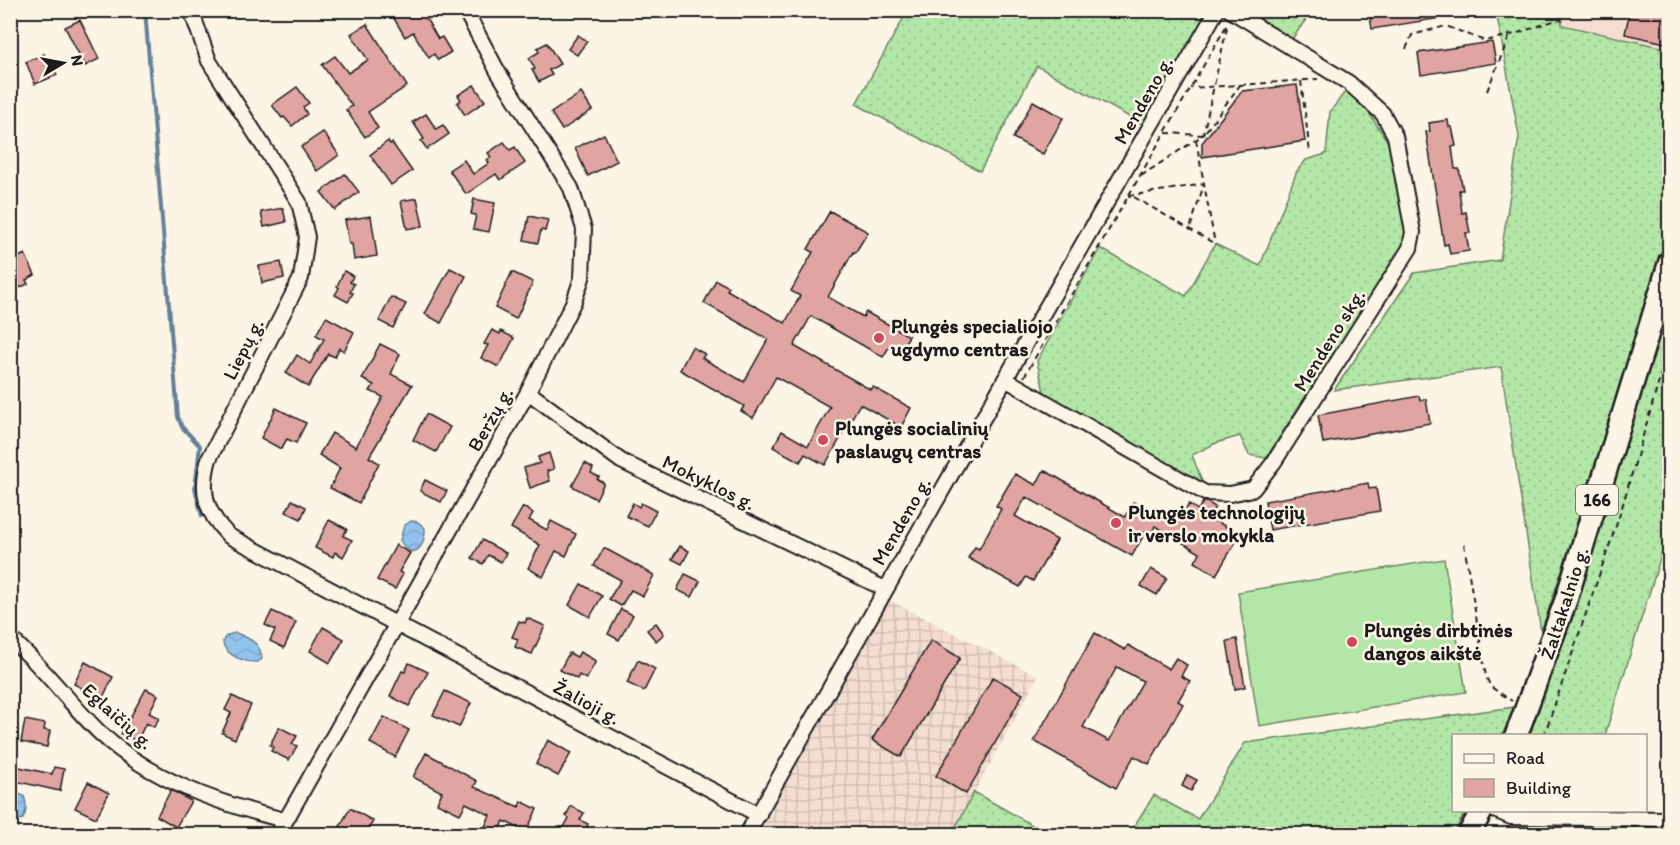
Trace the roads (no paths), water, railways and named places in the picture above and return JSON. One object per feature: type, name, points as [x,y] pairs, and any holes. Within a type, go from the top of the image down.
[{"type":"main road","name":"Žaltakalnio g.","points":[[1516,734],[1567,597],[1665,291],[1670,261]]},
{"type":"main road","points":[[1469,834],[1481,812]]},
{"type":"street","name":"Liepų g.","points":[[191,10],[209,61],[299,202],[307,237],[301,279],[209,459],[204,478],[205,495],[211,514],[229,536],[396,624]]},
{"type":"street","name":"Beržų g.","points":[[278,834],[528,392],[574,301],[582,278],[584,229],[571,188],[498,72],[465,10]]},
{"type":"street","name":"Mendeno g.","points":[[747,834],[1217,10]]},
{"type":"street","name":"Mendeno skg.","points":[[1005,379],[1205,493],[1230,494],[1253,489],[1274,462],[1410,248],[1413,232],[1395,136],[1383,114],[1349,83],[1230,10]]},
{"type":"street","name":"Mokyklos g.","points":[[528,392],[621,461],[885,589]]},
{"type":"street","name":"Žalioji g.","points":[[396,624],[759,814]]},
{"type":"street","name":"Eglaičių g.","points":[[10,638],[98,731],[140,765],[204,796],[284,820]]},
{"type":"street","points":[[1499,812],[1511,817],[1670,819]]},
{"type":"water","points":[[411,521],[418,522],[425,528],[423,542],[417,550],[413,551],[404,547],[400,540],[404,526]]},
{"type":"water","points":[[236,633],[257,645],[262,659],[258,662],[240,659],[226,650],[224,640],[228,635]]},
{"type":"water","points":[[11,791],[24,796],[26,807],[23,819],[11,819]]},
{"type":"waterway","points":[[145,10],[178,417],[182,427],[200,446],[195,488],[202,516]]},
{"type":"place","name":"Plungės specialiojo ugdymo centras","points":[[879,338]]},
{"type":"place","name":"Plungės socialinių paslaugų centras","points":[[823,440]]},
{"type":"place","name":"Plungės technologijų ir verslo mokykla","points":[[1116,523]]},
{"type":"place","name":"Plungės dirbtinės dangos aikštė","points":[[1352,642]]}]
